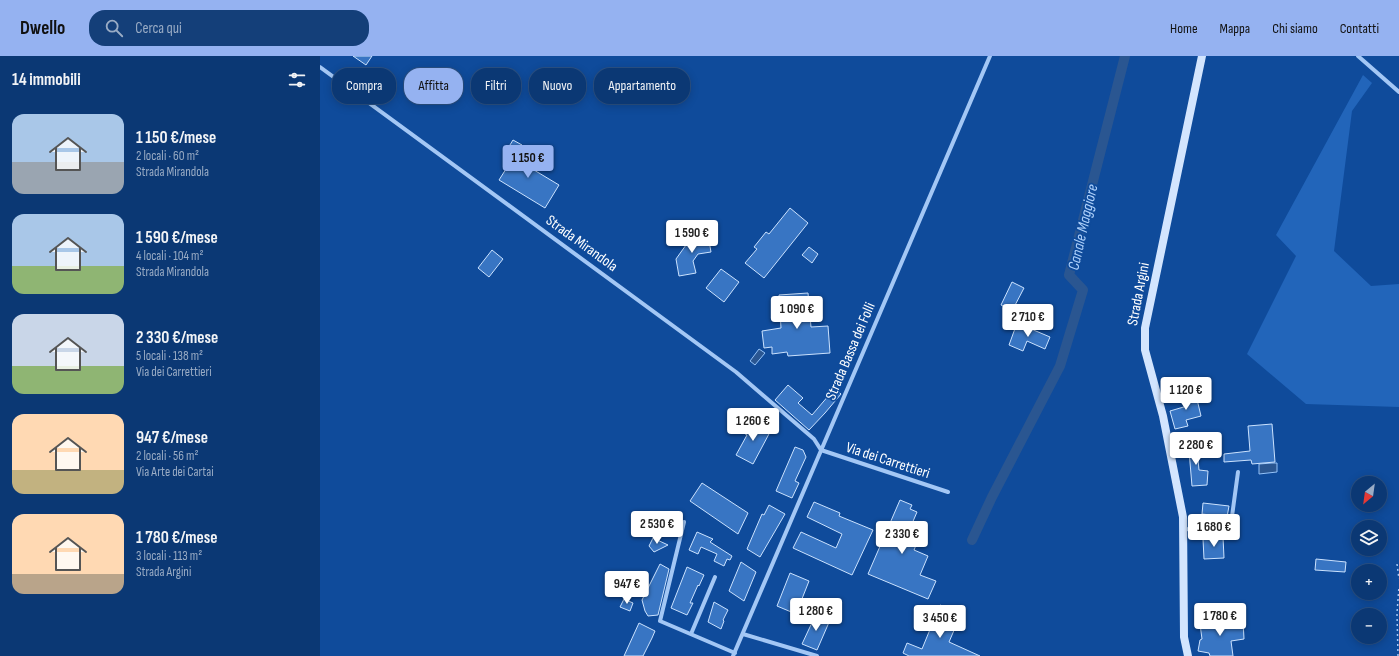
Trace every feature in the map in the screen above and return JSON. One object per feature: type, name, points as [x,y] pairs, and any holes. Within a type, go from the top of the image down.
[{"type":"main road","name":"Strada Argini","points":[[1188,656],[1184,637],[1183,517],[1163,416],[1145,350],[1145,328],[1202,56]]},
{"type":"street","name":"Strada Bassa dei Folli","points":[[734,654],[990,56]]},
{"type":"street","points":[[1358,56],[1399,92]]},
{"type":"street","name":"Strada Mirandola","points":[[320,67],[736,372],[814,439],[821,450]]},
{"type":"street","name":"Via dei Carrettieri","points":[[821,450],[948,492]]},
{"type":"street","points":[[1183,529],[1230,531],[1238,472]]},
{"type":"street","points":[[684,522],[660,621],[734,654]]},
{"type":"street","points":[[691,634],[715,577]]},
{"type":"street","points":[[743,634],[817,656]]},
{"type":"path","points":[[1397,564],[1399,579]]},
{"type":"path","points":[[1398,656],[1397,613],[1399,586]]},
{"type":"shaded area","points":[[1363,75],[1372,83],[1352,111],[1334,251],[1371,286],[1399,284],[1399,407],[1306,404],[1247,354],[1296,256],[1276,235]]},
{"type":"shaded area","points":[[759,349],[765,353],[755,365],[750,361]]},
{"type":"shaded area","points":[[1277,463],[1277,472],[1259,474],[1259,464]]},
{"type":"building","points":[[353,56],[372,56],[366,65]]},
{"type":"building","points":[[513,140],[522,145],[514,158],[559,185],[545,208],[499,180],[513,158],[505,153]]},
{"type":"building","points":[[790,208],[808,223],[764,278],[745,263],[757,249],[754,247],[766,232],[769,234]]},
{"type":"building","points":[[708,235],[711,252],[698,254],[693,261],[696,273],[679,276],[676,259],[691,238]]},
{"type":"building","points":[[809,247],[818,254],[812,263],[802,255]]},
{"type":"building","points":[[492,250],[503,259],[489,277],[478,268]]},
{"type":"building","points":[[721,269],[739,282],[724,302],[706,288]]},
{"type":"building","points":[[1012,282],[1024,288],[1012,311],[1001,305]]},
{"type":"building","points":[[808,293],[811,327],[828,326],[830,353],[788,356],[787,352],[772,354],[772,347],[764,348],[762,331],[781,328],[779,295]]},
{"type":"building","points":[[1017,323],[1050,337],[1045,349],[1027,341],[1023,351],[1009,345]]},
{"type":"building","points":[[788,385],[803,398],[798,403],[812,415],[835,388],[841,394],[809,430],[775,400]]},
{"type":"building","points":[[1195,391],[1201,416],[1186,420],[1188,426],[1175,429],[1170,411],[1187,406],[1184,393]]},
{"type":"building","points":[[749,420],[770,432],[753,464],[736,455],[747,435],[742,432]]},
{"type":"building","points":[[1272,424],[1275,462],[1252,464],[1251,460],[1224,462],[1224,454],[1250,451],[1248,426]]},
{"type":"building","points":[[1188,439],[1196,439],[1199,470],[1208,471],[1207,485],[1192,486]]},
{"type":"building","points":[[795,447],[803,450],[806,457],[795,481],[799,483],[792,498],[776,491]]},
{"type":"building","points":[[702,483],[748,513],[738,534],[690,501]]},
{"type":"building","points":[[900,500],[912,505],[910,509],[917,512],[911,526],[922,531],[914,550],[928,556],[920,575],[936,581],[928,599],[868,574]]},
{"type":"building","points":[[814,502],[840,513],[839,516],[873,530],[852,575],[793,548],[801,532],[836,548],[842,534],[807,517]]},
{"type":"building","points":[[1203,503],[1229,506],[1227,517],[1202,514]]},
{"type":"building","points":[[769,505],[785,514],[760,557],[747,549],[762,514],[764,515]]},
{"type":"building","points":[[697,532],[713,539],[710,542],[732,556],[730,560],[727,559],[724,566],[714,561],[717,554],[701,547],[698,554],[689,550]]},
{"type":"building","points":[[1223,537],[1224,558],[1204,559],[1203,539]]},
{"type":"building","points":[[653,538],[668,545],[654,552],[649,546]]},
{"type":"building","points":[[1316,559],[1346,562],[1345,572],[1315,570]]},
{"type":"building","points":[[741,562],[756,572],[744,601],[729,591]]},
{"type":"building","points":[[660,564],[669,569],[658,615],[648,616],[642,600]]},
{"type":"building","points":[[687,567],[704,575],[690,603],[693,603],[687,615],[671,608]]},
{"type":"building","points":[[790,573],[809,581],[796,614],[777,606]]},
{"type":"building","points":[[624,599],[633,603],[630,611],[620,607]]},
{"type":"building","points":[[714,602],[728,610],[723,620],[721,629],[708,622]]},
{"type":"building","points":[[940,605],[951,609],[948,617],[958,621],[949,642],[980,656],[909,656],[903,653],[907,643],[922,649]]},
{"type":"building","points":[[816,614],[830,620],[817,650],[802,644]]},
{"type":"building","points":[[1243,620],[1244,639],[1231,641],[1233,656],[1210,656],[1209,653],[1198,651],[1200,640],[1202,639],[1200,624]]},
{"type":"building","points":[[639,623],[655,631],[652,638],[643,656],[624,656]]},
{"type":"waterway","name":"Canale Maggiore","points":[[972,540],[992,497],[1060,366],[1083,290],[1069,275],[1125,56]]}]
